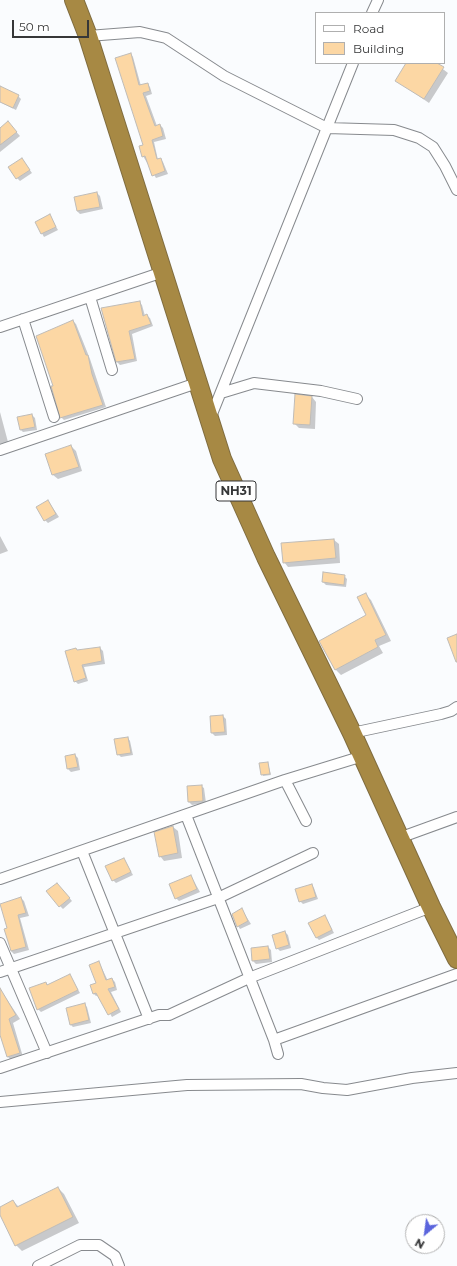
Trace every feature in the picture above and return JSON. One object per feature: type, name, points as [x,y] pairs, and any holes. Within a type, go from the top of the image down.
[{"type":"highway","name":"NH31","points":[[74,0],[88,36],[222,459],[266,557],[363,756],[399,838],[457,959]]},
{"type":"street","points":[[372,12],[378,0]]},
{"type":"street","points":[[88,36],[140,32],[166,38],[224,76],[327,128],[394,130],[419,138],[433,147],[445,166],[457,190]]},
{"type":"street","points":[[210,420],[353,64]]},
{"type":"street","points":[[0,327],[163,272]]},
{"type":"street","points":[[90,296],[112,370]]},
{"type":"street","points":[[23,319],[54,417]]},
{"type":"street","points":[[0,450],[197,383]]},
{"type":"street","points":[[221,392],[254,383],[321,391],[357,399]]},
{"type":"street","points":[[352,733],[441,714],[451,711],[457,707]]},
{"type":"street","points":[[0,879],[285,780],[363,756]]},
{"type":"street","points":[[285,780],[306,821]]},
{"type":"street","points":[[186,815],[274,1040],[278,1054]]},
{"type":"street","points":[[399,838],[457,817]]},
{"type":"street","points":[[82,851],[149,1018]]},
{"type":"street","points":[[0,972],[218,898],[313,853]]},
{"type":"street","points":[[0,1068],[149,1018],[159,1015],[169,1015],[249,978],[431,907]]},
{"type":"street","points":[[0,943],[47,1053]]},
{"type":"street","points":[[274,1040],[457,974]]},
{"type":"street","points":[[0,1102],[187,1085],[301,1084],[347,1090],[412,1078],[457,1073]]},
{"type":"street","points":[[38,1266],[80,1245],[99,1245],[114,1256],[119,1266]]},
{"type":"building","points":[[131,53],[139,85],[148,83],[150,91],[143,93],[155,126],[160,124],[163,136],[152,140],[157,159],[161,158],[165,171],[152,176],[145,156],[142,157],[139,146],[143,145],[115,58]]},
{"type":"building","points":[[405,64],[439,64],[444,67],[424,99],[395,81]]},
{"type":"building","points":[[0,86],[19,95],[13,108],[0,102]]},
{"type":"building","points":[[8,121],[17,132],[0,145],[0,128]]},
{"type":"building","points":[[22,158],[30,170],[16,179],[8,167]]},
{"type":"building","points":[[97,192],[100,207],[77,211],[74,197]]},
{"type":"building","points":[[50,214],[56,227],[41,234],[35,222]]},
{"type":"building","points":[[140,301],[143,316],[147,314],[151,324],[129,331],[135,359],[116,362],[101,308]]},
{"type":"building","points":[[73,320],[86,355],[88,355],[92,374],[103,405],[60,418],[51,386],[53,386],[36,336]]},
{"type":"building","points":[[295,394],[312,396],[310,425],[293,424]]},
{"type":"building","points":[[32,414],[35,427],[20,430],[17,417]]},
{"type":"building","points":[[71,445],[79,467],[52,475],[45,454]]},
{"type":"building","points":[[48,500],[56,514],[44,521],[36,507]]},
{"type":"building","points":[[334,539],[336,558],[283,563],[281,543]]},
{"type":"building","points":[[323,572],[345,575],[344,585],[322,582]]},
{"type":"building","points":[[366,593],[386,635],[375,640],[378,647],[335,670],[319,641],[366,615],[357,597]]},
{"type":"building","points":[[457,634],[457,662],[456,662],[447,638]]},
{"type":"building","points":[[100,647],[102,661],[82,665],[86,678],[74,682],[65,651],[76,648],[77,650]]},
{"type":"building","points":[[223,715],[225,732],[211,733],[210,716]]},
{"type":"building","points":[[128,737],[131,753],[117,755],[114,739]]},
{"type":"building","points":[[75,754],[78,767],[67,769],[65,756]]},
{"type":"building","points":[[268,762],[270,774],[261,775],[259,763]]},
{"type":"building","points":[[202,785],[203,801],[188,802],[187,786]]},
{"type":"building","points":[[173,826],[178,853],[159,857],[154,832]]},
{"type":"building","points":[[124,858],[131,872],[112,881],[105,866]]},
{"type":"building","points":[[191,875],[197,889],[175,899],[169,884]]},
{"type":"building","points":[[57,883],[70,898],[59,907],[46,891]]},
{"type":"building","points":[[312,884],[316,897],[299,902],[295,889]]},
{"type":"building","points":[[21,897],[26,913],[18,915],[26,947],[11,951],[4,929],[7,928],[0,904]]},
{"type":"building","points":[[242,908],[248,921],[237,927],[232,914]]},
{"type":"building","points":[[325,915],[332,930],[316,938],[308,923]]},
{"type":"building","points":[[285,931],[289,945],[276,949],[272,935]]},
{"type":"building","points":[[268,946],[270,959],[252,961],[251,948]]},
{"type":"building","points":[[99,961],[106,980],[112,978],[115,987],[108,989],[119,1009],[108,1015],[96,993],[93,994],[90,985],[96,983],[89,965]]},
{"type":"building","points":[[70,974],[78,990],[37,1010],[29,988],[46,982],[47,985]]},
{"type":"building","points":[[0,988],[16,1015],[9,1019],[20,1053],[7,1057],[0,1035]]},
{"type":"building","points":[[85,1003],[89,1020],[70,1025],[66,1008]]},
{"type":"building","points":[[58,1187],[73,1217],[15,1246],[0,1215],[0,1207],[13,1200],[17,1207]]}]
